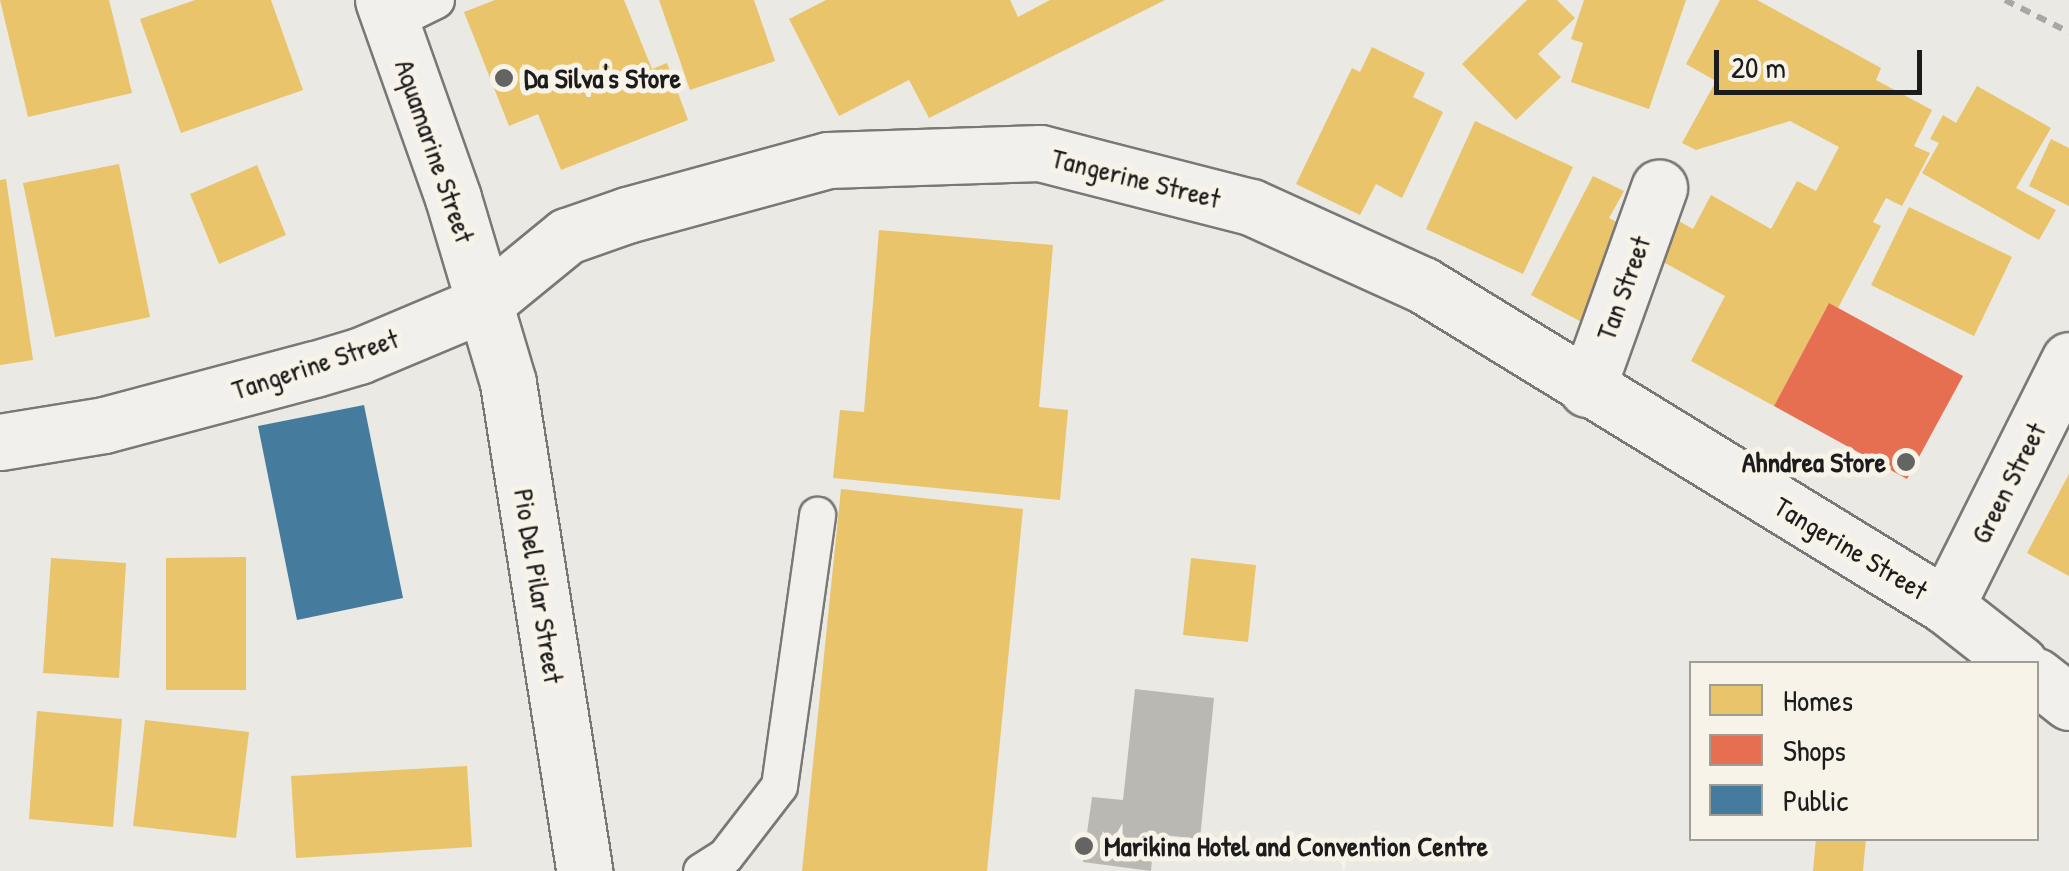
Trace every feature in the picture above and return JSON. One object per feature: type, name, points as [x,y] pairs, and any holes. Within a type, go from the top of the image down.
[{"type":"street","name":"Aquamarine Street","points":[[403,7],[486,302]]},
{"type":"street","name":"Tangerine Street","points":[[0,442],[104,425],[358,356],[486,302],[567,236],[627,214],[828,160],[1040,153],[1251,207],[1423,286],[1946,606],[2016,661]]},
{"type":"street","name":"Tan Street","points":[[1587,389],[1659,188]]},
{"type":"street","name":"Pio Del Pilar Street","points":[[486,302],[508,383],[584,871]]},
{"type":"street","name":"Green Street","points":[[1946,606],[2069,360]]},
{"type":"street","points":[[2039,678],[2069,702]]},
{"type":"lane","points":[[701,871],[725,856],[779,786],[818,514]]},
{"type":"path","points":[[2005,0],[2069,32]]},
{"type":"shaded area","points":[[1135,689],[1214,698],[1200,839],[1154,834],[1151,871],[1083,862],[1092,797],[1123,800]]},
{"type":"building: Homes","points":[[0,0],[109,0],[132,93],[28,117]]},
{"type":"building: Homes","points":[[195,0],[271,0],[303,90],[181,133],[140,19]]},
{"type":"building: Homes","points":[[495,0],[624,0],[652,69],[667,63],[688,120],[561,170],[538,114],[509,126],[464,12]]},
{"type":"building: Homes","points":[[659,0],[754,0],[775,61],[690,90]]},
{"type":"building: Homes","points":[[826,0],[1010,0],[1018,17],[1050,0],[1165,0],[929,118],[909,80],[839,116],[789,19]]},
{"type":"building: Homes","points":[[1527,0],[1557,0],[1575,18],[1538,54],[1561,77],[1516,120],[1462,64]]},
{"type":"building: Homes","points":[[1584,0],[1686,0],[1649,109],[1571,82],[1583,43],[1571,39]]},
{"type":"building: Homes","points":[[1720,0],[1757,0],[1881,68],[1876,80],[1932,110],[1914,146],[1930,153],[1902,206],[1886,198],[1873,222],[1881,226],[1838,308],[1829,303],[1774,406],[1691,361],[1725,296],[1656,258],[1677,220],[1693,229],[1711,195],[1771,229],[1797,181],[1816,191],[1839,147],[1790,121],[1696,150],[1682,143],[1716,81],[1686,64]]},
{"type":"building: Homes","points":[[1372,47],[1425,73],[1413,97],[1443,112],[1402,198],[1376,184],[1360,215],[1296,184],[1352,68],[1360,72]]},
{"type":"building: Homes","points":[[1977,86],[2051,128],[2016,188],[2056,210],[2039,240],[1922,173],[1939,143],[1930,139],[1943,115],[1956,123]]},
{"type":"building: Homes","points":[[1475,121],[1573,167],[1523,274],[1426,229]]},
{"type":"building: Homes","points":[[2051,139],[2069,148],[2069,206],[2029,186]]},
{"type":"building: Homes","points":[[119,164],[150,317],[55,337],[23,183]]},
{"type":"building: Homes","points":[[257,165],[286,235],[219,264],[190,194]]},
{"type":"building: Homes","points":[[1593,176],[1624,191],[1609,218],[1637,233],[1589,326],[1531,295]]},
{"type":"building: Homes","points":[[6,179],[33,360],[0,365],[0,180]]},
{"type":"building: Homes","points":[[1909,207],[2012,257],[1974,336],[1871,285]]},
{"type":"building: Homes","points":[[879,230],[1053,245],[1039,407],[1068,410],[1060,500],[833,478],[840,410],[864,412]]},
{"type":"building: Homes","points":[[2069,474],[2069,576],[2027,553]]},
{"type":"building: Homes","points":[[841,489],[1023,509],[987,871],[802,871]]},
{"type":"building: Homes","points":[[246,557],[246,690],[166,690],[166,558]]},
{"type":"building: Homes","points":[[51,558],[126,563],[119,678],[43,673]]},
{"type":"building: Homes","points":[[1191,558],[1256,565],[1248,642],[1183,635]]},
{"type":"building: Homes","points":[[37,711],[122,719],[113,827],[29,819]]},
{"type":"building: Homes","points":[[145,720],[249,732],[236,838],[133,826]]},
{"type":"building: Homes","points":[[467,766],[472,847],[296,858],[291,776]]},
{"type":"building: Homes","points":[[1816,841],[1866,841],[1863,871],[1813,871]]},
{"type":"building: Shops","points":[[1829,303],[1963,376],[1907,479],[1774,406]]},
{"type":"building: Public","points":[[364,405],[403,598],[297,620],[258,426]]},
{"type":"place","name":"Da Silva's Store","points":[[504,78]]},
{"type":"place","name":"Ahndrea Store","points":[[1906,462]]},
{"type":"place","name":"Marikina Hotel and Convention Centre","points":[[1084,846]]}]
